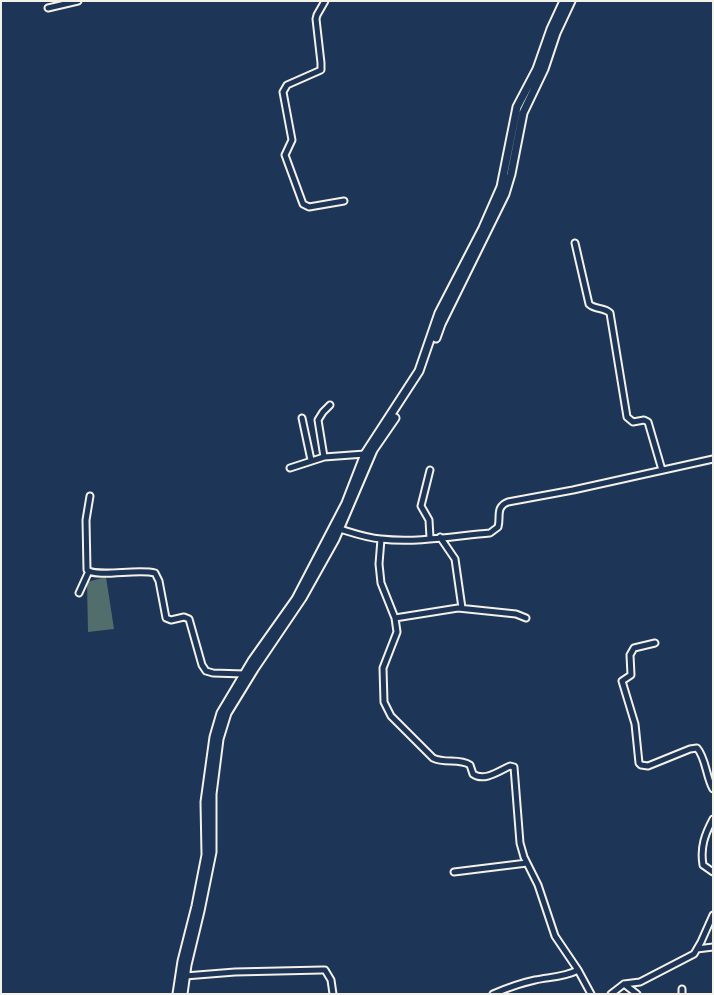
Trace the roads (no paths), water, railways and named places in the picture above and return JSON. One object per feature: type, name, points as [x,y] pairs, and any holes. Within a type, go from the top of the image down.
[{"type":"street","points":[[48,8],[78,1]]},
{"type":"street","points":[[325,1],[316,19],[321,70],[288,85],[282,92],[292,140],[285,155],[302,204],[309,207],[344,201]]},
{"type":"street","points":[[177,994],[182,961],[196,906],[206,855],[205,811],[214,737],[221,713],[244,674],[298,594],[346,504],[365,454],[419,371],[440,313],[496,200],[505,173],[518,107],[537,69],[551,29],[564,1]]},
{"type":"street","points":[[183,994],[185,976],[211,857],[212,794],[223,725],[231,705],[302,598],[340,529],[373,450],[423,374],[441,324],[500,206],[511,174],[523,113],[544,69],[556,33],[571,1]]},
{"type":"street","points":[[576,242],[589,304],[593,307],[607,310],[610,314],[627,417],[633,422],[644,420],[648,422],[662,470]]},
{"type":"street","points":[[324,457],[318,420],[330,405]]},
{"type":"street","points":[[302,418],[311,460]]},
{"type":"street","points":[[290,468],[324,457],[365,454]]},
{"type":"street","points":[[340,529],[381,539],[430,538],[493,532],[499,524],[499,509],[508,502],[582,488],[713,458]]},
{"type":"street","points":[[430,470],[421,506],[429,520],[430,538]]},
{"type":"street","points":[[89,572],[86,566],[86,533],[90,496]]},
{"type":"street","points":[[440,537],[455,559],[462,608]]},
{"type":"street","points":[[381,539],[380,583],[395,618],[397,632],[383,668],[384,702],[387,710],[406,732],[437,761],[465,762],[470,765],[473,774],[478,777],[492,775],[510,766],[514,767],[520,843],[527,864],[540,891],[555,936],[578,970],[590,994]]},
{"type":"street","points":[[89,572],[145,571],[155,573],[159,581],[166,618],[171,620],[184,617],[189,619],[202,665],[206,671],[244,674]]},
{"type":"street","points":[[79,593],[89,572]]},
{"type":"street","points":[[395,618],[462,608],[516,614],[526,618]]},
{"type":"street","points":[[655,643],[634,648],[630,655],[631,675],[622,681],[635,724],[639,763],[648,766],[697,748],[701,754],[707,777],[713,789]]},
{"type":"street","points":[[713,818],[705,834],[701,850],[703,865],[713,872]]},
{"type":"street","points":[[454,872],[527,864]]},
{"type":"street","points":[[611,994],[624,984],[640,982],[688,958],[697,949],[713,915]]},
{"type":"street","points":[[697,949],[713,947]]},
{"type":"street","points":[[185,976],[235,972],[325,970],[330,977],[333,994]]},
{"type":"street","points":[[494,994],[509,987],[536,980],[566,976],[578,970]]},
{"type":"street","points":[[624,984],[637,994]]}]
